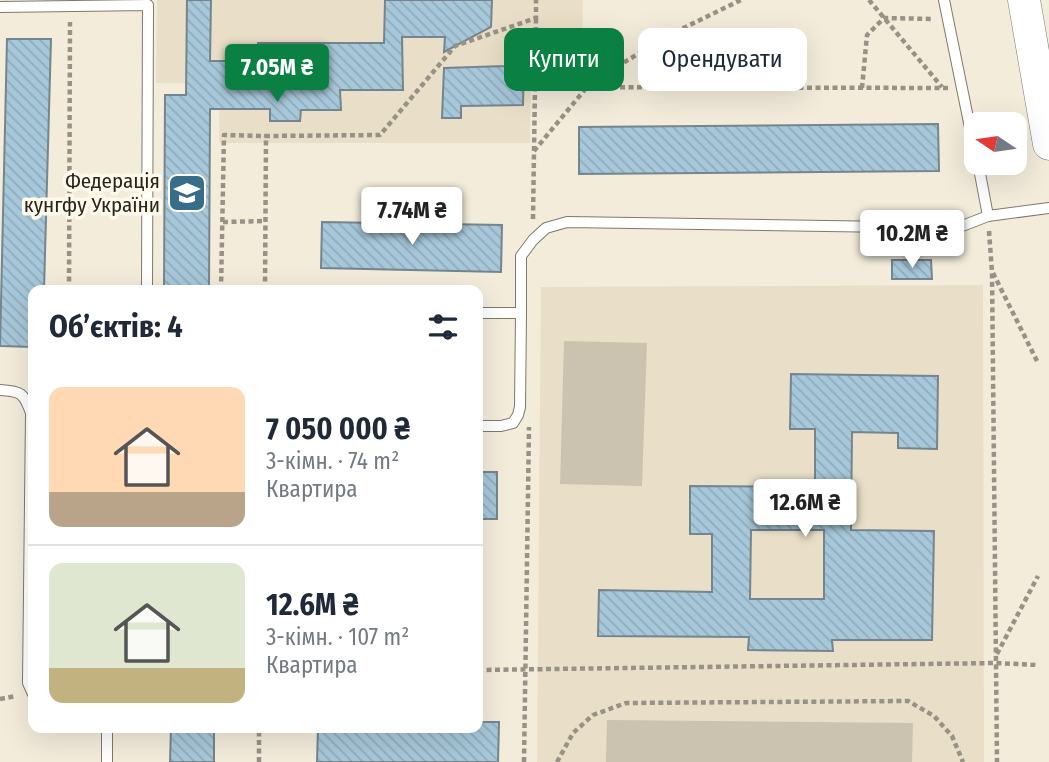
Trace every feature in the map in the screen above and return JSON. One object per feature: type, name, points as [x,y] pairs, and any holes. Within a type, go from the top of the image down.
[{"type":"street","points":[[1024,0],[1049,144]]},
{"type":"lane","points":[[944,0],[968,112]]},
{"type":"lane","points":[[0,7],[14,4],[148,5],[147,285]]},
{"type":"lane","points":[[980,175],[988,216]]},
{"type":"lane","points":[[483,426],[513,423],[518,415],[521,256],[546,228],[567,222],[957,228],[988,216],[1049,208]]},
{"type":"lane","points":[[483,313],[520,313]]},
{"type":"lane","points":[[0,390],[17,391],[28,405]]},
{"type":"lane","points":[[107,733],[107,762]]},
{"type":"path","points":[[221,285],[224,135],[380,135],[455,46],[536,18],[536,0]]},
{"type":"path","points":[[624,62],[669,35],[741,0]]},
{"type":"path","points":[[869,0],[942,88]]},
{"type":"path","points":[[69,285],[70,6]]},
{"type":"path","points":[[862,88],[867,35],[884,18],[948,19]]},
{"type":"path","points":[[624,88],[963,88]]},
{"type":"path","points":[[534,151],[584,91]]},
{"type":"path","points":[[265,285],[266,136]]},
{"type":"path","points":[[988,216],[992,272],[996,762]]},
{"type":"path","points":[[223,222],[265,221]]},
{"type":"path","points":[[992,272],[1037,361]]},
{"type":"path","points":[[996,655],[1038,576]]},
{"type":"path","points":[[483,670],[1038,664]]},
{"type":"path","points":[[557,762],[573,733],[593,715],[626,703],[895,701],[908,701],[934,716],[951,736],[962,762]]},
{"type":"path","points":[[259,733],[259,762]]},
{"type":"shaded area","points":[[157,0],[583,0],[582,28],[504,28],[504,91],[531,91],[530,143],[219,143],[220,84],[156,83]]},
{"type":"shaded area","points":[[983,285],[984,762],[537,762],[541,287]]},
{"type":"shaded area","points":[[564,341],[647,343],[642,486],[560,484]]},
{"type":"shaded area","points":[[607,720],[913,723],[912,762],[606,762]]},
{"type":"building","points":[[187,0],[211,0],[210,61],[258,61],[258,43],[384,43],[385,0],[492,0],[491,27],[444,52],[445,37],[402,37],[403,90],[340,90],[341,110],[301,110],[300,121],[270,121],[270,109],[210,109],[209,285],[164,285],[165,95],[186,95]]},
{"type":"building","points":[[7,39],[51,39],[44,285],[28,285],[28,347],[0,346]]},
{"type":"building","points":[[504,66],[504,91],[523,91],[523,105],[461,106],[461,118],[442,118],[444,68]]},
{"type":"building","points":[[938,124],[939,171],[579,174],[579,127]]},
{"type":"building","points":[[322,222],[502,225],[501,272],[321,268]]},
{"type":"building","points":[[892,260],[931,260],[932,279],[892,279]]},
{"type":"building","points":[[791,374],[938,376],[937,449],[898,448],[898,433],[852,432],[851,530],[934,531],[932,640],[832,640],[833,651],[748,650],[749,637],[598,636],[599,590],[712,592],[712,534],[690,534],[690,486],[815,487],[815,429],[790,429]],"holes":[[[751,530],[824,530],[824,599],[750,599]]]},
{"type":"building","points":[[483,472],[497,472],[497,519],[483,519]]},
{"type":"building","points":[[483,722],[499,722],[498,762],[317,762],[318,733],[483,733]]},
{"type":"building","points":[[171,733],[214,733],[214,762],[170,762]]},
{"type":"place","name":"Федерація кунгфу України","points":[[187,193]]}]
